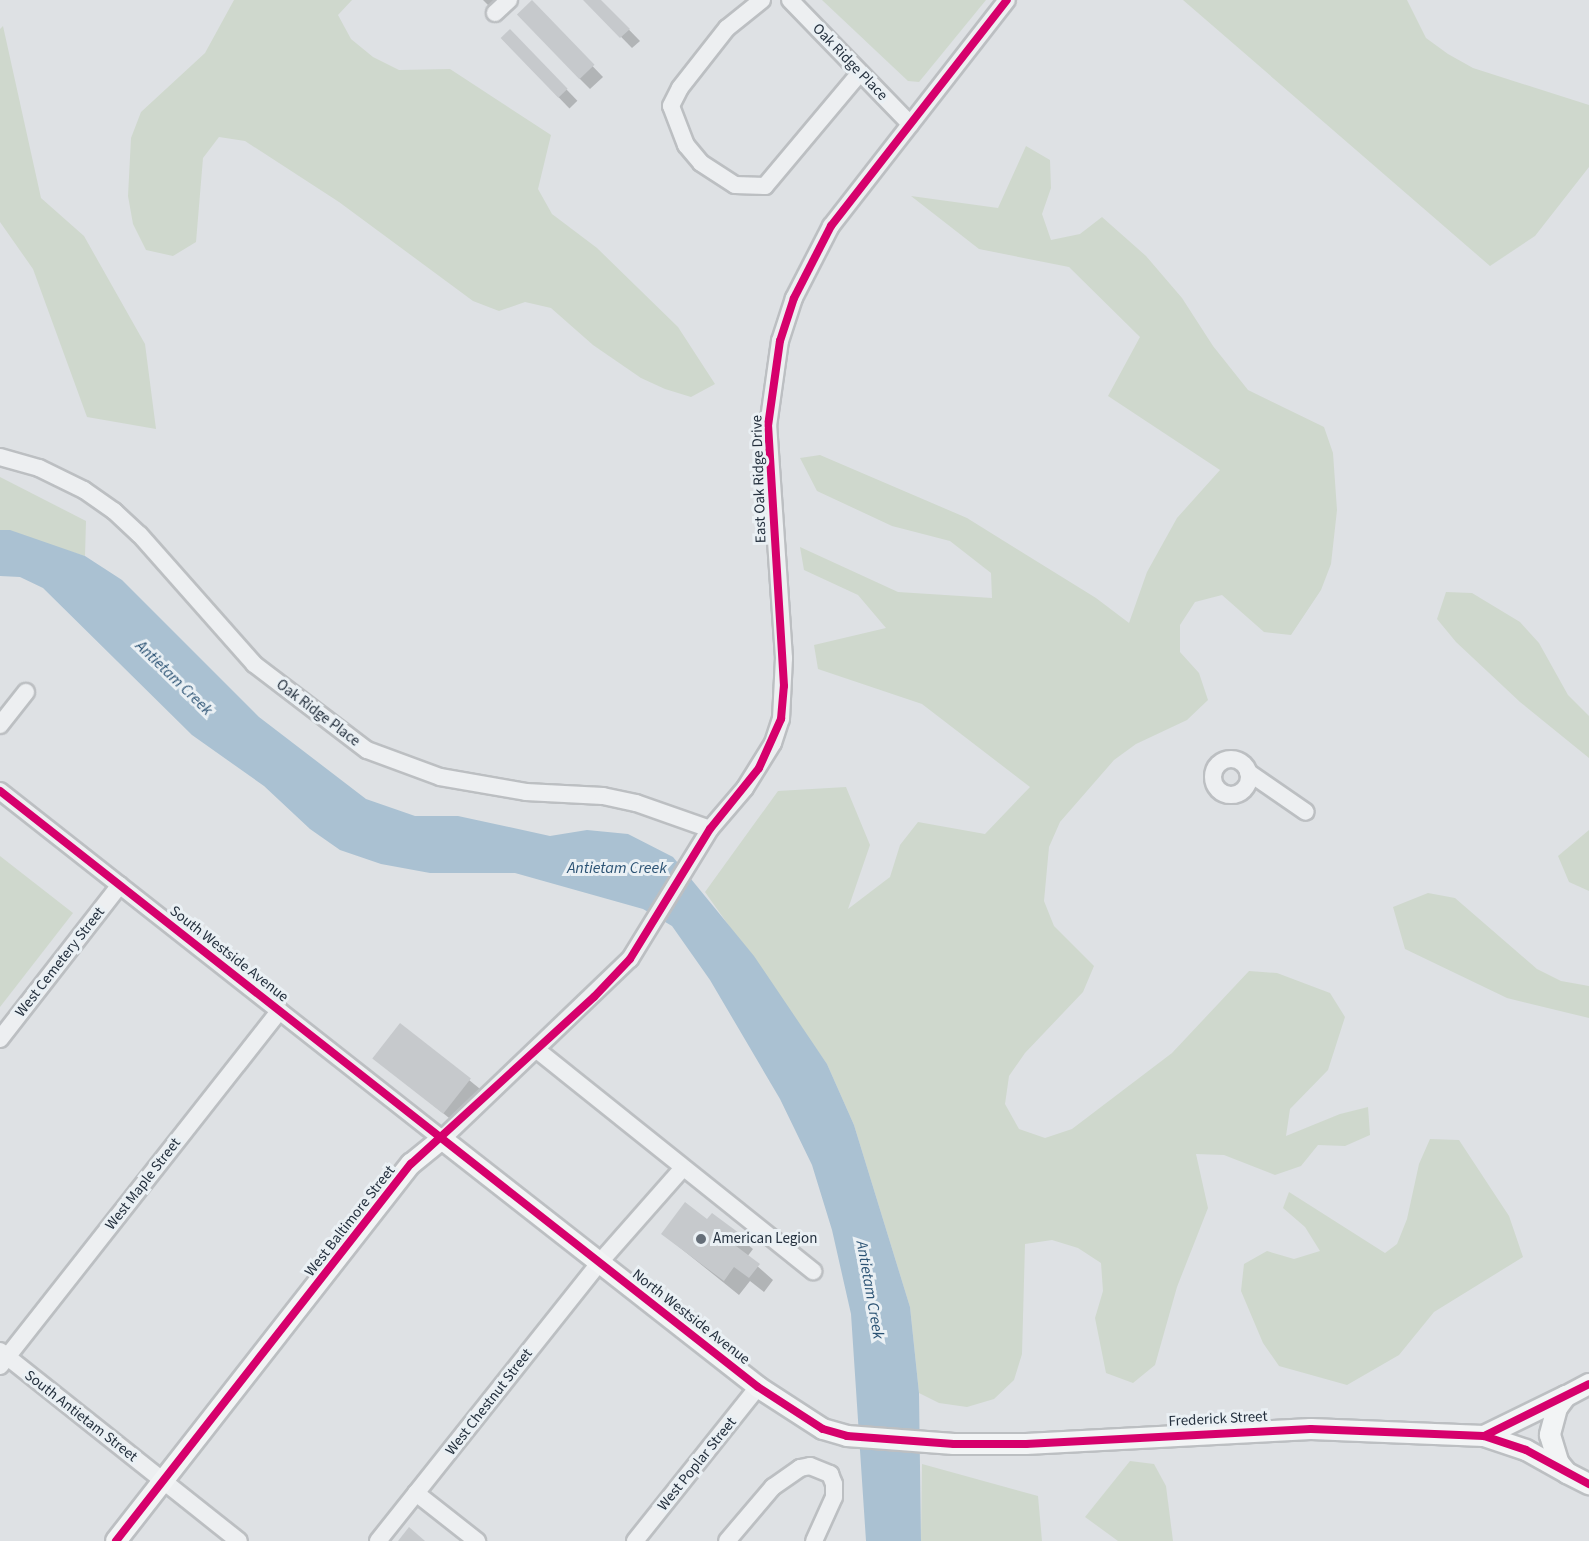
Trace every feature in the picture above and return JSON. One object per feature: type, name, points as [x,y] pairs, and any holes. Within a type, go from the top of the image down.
[{"type":"main road","name":"North Westside Avenue","points":[[442,1139],[758,1387],[805,1419],[847,1436],[954,1443]]},
{"type":"main road","name":"West Baltimore Street","points":[[116,1541],[411,1164],[442,1139]]},
{"type":"main road","name":"Frederick Street","points":[[1485,1436],[1581,1385]]},
{"type":"main road","points":[[1567,1473],[1555,1456],[1550,1435],[1554,1414],[1581,1385]]},
{"type":"main road","name":"Frederick Street","points":[[954,1443],[1026,1444],[1311,1429],[1485,1436],[1526,1450],[1589,1484]]},
{"type":"street","points":[[495,13],[509,0]]},
{"type":"street","points":[[762,0],[727,27],[680,88],[670,106],[686,146],[701,163],[735,185],[765,186],[859,74]]},
{"type":"street","name":"Oak Ridge Place","points":[[790,0],[859,74],[910,123]]},
{"type":"street","name":"East Oak Ridge Drive","points":[[655,920],[706,836],[759,768],[781,719],[784,658],[768,426],[780,342],[794,298],[831,226],[1007,0]]},
{"type":"street","name":"Oak Ridge Place","points":[[0,457],[39,468],[75,486],[114,511],[140,535],[254,664],[367,750],[440,777],[526,792],[603,796],[658,810],[706,836]]},
{"type":"street","points":[[0,725],[26,692]]},
{"type":"street","points":[[1248,772],[1306,812]]},
{"type":"street","name":"South Westside Avenue","points":[[0,791],[442,1139]]},
{"type":"street","name":"West Cemetery Street","points":[[0,1039],[120,885]]},
{"type":"street","name":"West Baltimore Street","points":[[442,1139],[614,977],[655,920]]},
{"type":"street","name":"West Maple Street","points":[[2,1358],[279,1011]]},
{"type":"street","points":[[537,1050],[813,1271]]},
{"type":"street","name":"West Chestnut Street","points":[[378,1541],[600,1262],[683,1168]]},
{"type":"street","name":"South Antietam Street","points":[[2,1358],[239,1541]]},
{"type":"street","name":"West Poplar Street","points":[[636,1541],[758,1387]]},
{"type":"street","points":[[727,1541],[773,1487],[800,1468],[810,1466],[830,1474],[834,1484],[834,1497],[814,1541]]},
{"type":"street","points":[[416,1493],[477,1541]]},
{"type":"shaded area","points":[[234,0],[352,0],[338,15],[351,39],[373,57],[399,70],[450,69],[551,135],[538,189],[552,214],[597,248],[678,327],[715,384],[691,397],[665,389],[641,378],[593,345],[551,308],[525,302],[499,311],[473,301],[339,202],[245,141],[219,137],[203,158],[196,242],[173,256],[146,250],[133,224],[128,196],[131,138],[141,112],[205,53]]},
{"type":"shaded area","points":[[822,0],[986,0],[919,82],[908,81]]},
{"type":"shaded area","points":[[1183,0],[1407,0],[1426,38],[1448,54],[1473,68],[1589,105],[1589,167],[1535,236],[1490,266]]},
{"type":"shaded area","points":[[3,26],[41,198],[84,236],[145,344],[156,429],[87,417],[33,269],[0,222],[0,29]]},
{"type":"shaded area","points":[[1026,146],[1050,160],[1051,188],[1042,214],[1051,240],[1080,234],[1102,217],[1146,256],[1182,298],[1213,346],[1248,390],[1324,427],[1333,453],[1337,510],[1331,564],[1321,590],[1291,635],[1264,632],[1222,595],[1195,602],[1180,625],[1180,652],[1199,673],[1208,700],[1187,720],[1136,744],[1114,760],[1060,822],[1049,847],[1044,901],[1054,926],[1094,966],[1083,992],[1025,1053],[1009,1076],[1005,1104],[1019,1129],[1045,1138],[1072,1129],[1172,1053],[1249,971],[1277,973],[1330,993],[1345,1017],[1328,1070],[1290,1109],[1286,1136],[1340,1114],[1368,1107],[1370,1135],[1345,1146],[1318,1145],[1301,1166],[1275,1175],[1224,1155],[1196,1154],[1208,1208],[1177,1287],[1155,1365],[1133,1383],[1106,1373],[1095,1318],[1103,1291],[1101,1263],[1078,1248],[1052,1240],[1025,1244],[1022,1354],[1014,1380],[994,1399],[967,1407],[939,1403],[919,1393],[910,1307],[854,1125],[827,1064],[705,892],[778,791],[846,787],[870,845],[848,909],[890,877],[900,845],[918,822],[985,834],[1030,787],[922,704],[818,669],[814,645],[886,628],[858,595],[804,570],[800,547],[898,592],[992,598],[991,573],[950,541],[892,526],[817,491],[800,458],[820,455],[967,518],[1096,598],[1129,623],[1147,572],[1177,518],[1220,470],[1108,396],[1140,337],[1069,267],[979,249],[911,196],[998,208]]},
{"type":"shaded area","points":[[0,477],[86,521],[85,556],[0,530]]},
{"type":"shaded area","points":[[1446,592],[1472,593],[1520,622],[1539,643],[1568,695],[1589,716],[1589,758],[1520,702],[1456,642],[1437,619]]},
{"type":"shaded area","points":[[1589,830],[1589,891],[1569,882],[1558,856]]},
{"type":"shaded area","points":[[0,856],[73,913],[0,1007]]},
{"type":"shaded area","points":[[1428,893],[1455,898],[1537,969],[1561,981],[1589,986],[1589,1018],[1507,998],[1405,949],[1393,907]]},
{"type":"shaded area","points":[[1430,1139],[1459,1140],[1509,1216],[1523,1257],[1434,1312],[1399,1355],[1347,1385],[1279,1366],[1263,1343],[1241,1291],[1244,1264],[1267,1251],[1294,1259],[1320,1251],[1305,1227],[1283,1208],[1289,1192],[1385,1253],[1397,1244],[1407,1219],[1419,1164]]},
{"type":"shaded area","points":[[1130,1461],[1154,1464],[1166,1486],[1173,1541],[1118,1541],[1085,1517]]},
{"type":"shaded area","points":[[922,1464],[1038,1496],[1042,1541],[921,1541]]},
{"type":"water","name":"Antietam Creek","points":[[0,530],[10,530],[85,556],[122,580],[259,717],[366,799],[415,816],[458,816],[550,836],[587,830],[628,834],[673,857],[754,956],[827,1064],[854,1125],[910,1307],[919,1393],[921,1541],[866,1541],[851,1314],[832,1230],[812,1165],[780,1099],[710,980],[672,926],[643,909],[515,873],[430,873],[381,864],[340,850],[310,829],[264,786],[192,735],[43,588],[20,577],[0,576]]},
{"type":"building","points":[[532,0],[595,65],[579,79],[517,15]]},
{"type":"building","points":[[583,0],[601,0],[630,29],[620,38]]},
{"type":"building","points":[[510,29],[568,89],[558,98],[501,38]]},
{"type":"building","points":[[400,1023],[471,1078],[443,1114],[372,1058]]},
{"type":"building","name":"American Legion","points":[[685,1202],[707,1219],[712,1213],[739,1233],[732,1243],[760,1264],[749,1278],[734,1267],[724,1281],[661,1234]]},
{"type":"building","points":[[409,1527],[425,1541],[398,1541]]},
{"type":"cycle path","points":[[116,1541],[411,1164],[594,997],[630,959],[710,829],[759,768],[781,719],[784,686],[768,426],[780,341],[794,298],[831,226],[1007,0]]},
{"type":"cycle path","points":[[0,791],[758,1387],[823,1429],[847,1436],[954,1444],[1026,1444],[1311,1429],[1484,1436],[1526,1450],[1589,1484]]},
{"type":"cycle path","points":[[1484,1436],[1589,1384]]},
{"type":"place","name":"American Legion","points":[[701,1239]]}]
